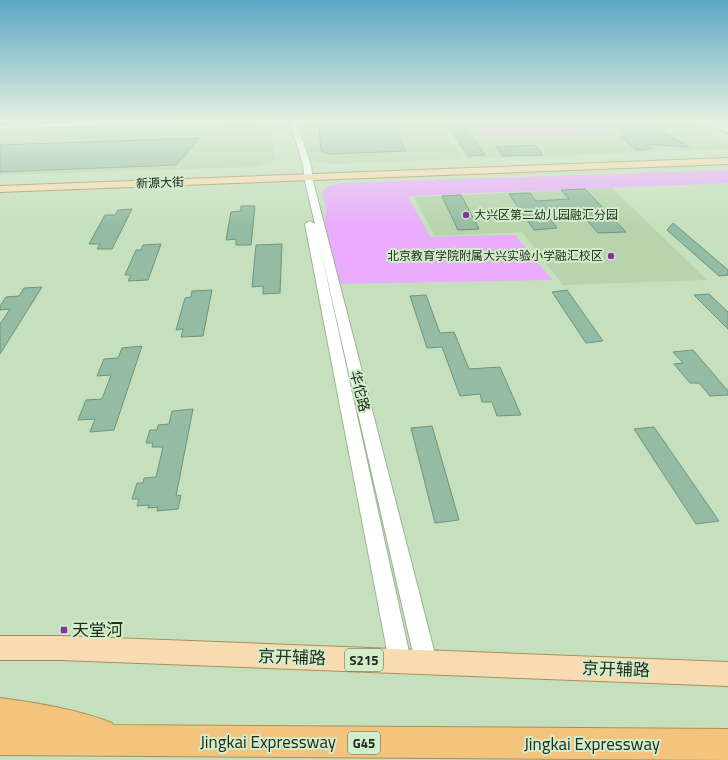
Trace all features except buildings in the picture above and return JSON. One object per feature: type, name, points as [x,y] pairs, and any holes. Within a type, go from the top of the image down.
[{"type":"highway","points":[[0,713],[39,718],[127,741]]},
{"type":"highway","name":"Jingkai Expressway","points":[[0,740],[728,745]]},
{"type":"main road","name":"新源大街","points":[[0,189],[718,156]]},
{"type":"main road","name":"新源大街","points":[[0,184],[728,161]]},
{"type":"main road","name":"京开辅路","points":[[0,648],[61,648],[728,674]]},
{"type":"street","name":"华佗路","points":[[298,156],[305,175],[356,453],[400,661]]},
{"type":"street","name":"华佗路","points":[[301,156],[426,662]]},
{"type":"shaded area","points":[[0,156],[275,156],[275,161],[255,167],[0,175]]},
{"type":"shaded area","points":[[309,156],[462,156],[464,159],[329,164],[310,160]]},
{"type":"shaded area","points":[[465,156],[533,156],[467,159]]},
{"type":"shaded area","points":[[728,170],[728,183],[408,196],[430,237],[515,235],[552,280],[336,284],[322,232],[327,212],[322,191],[329,186],[342,183]]},
{"type":"shaded area","name":"北京教育学院附属大兴实验小学融汇校区","points":[[612,188],[707,280],[563,285],[522,232],[435,236],[414,197]]},
{"type":"place","name":"大兴区第二幼儿园融汇分园","points":[[466,215]]},
{"type":"place","name":"北京教育学院附属大兴实验小学融汇校区","points":[[611,256]]},
{"type":"place","name":"天堂河","points":[[64,630]]}]
